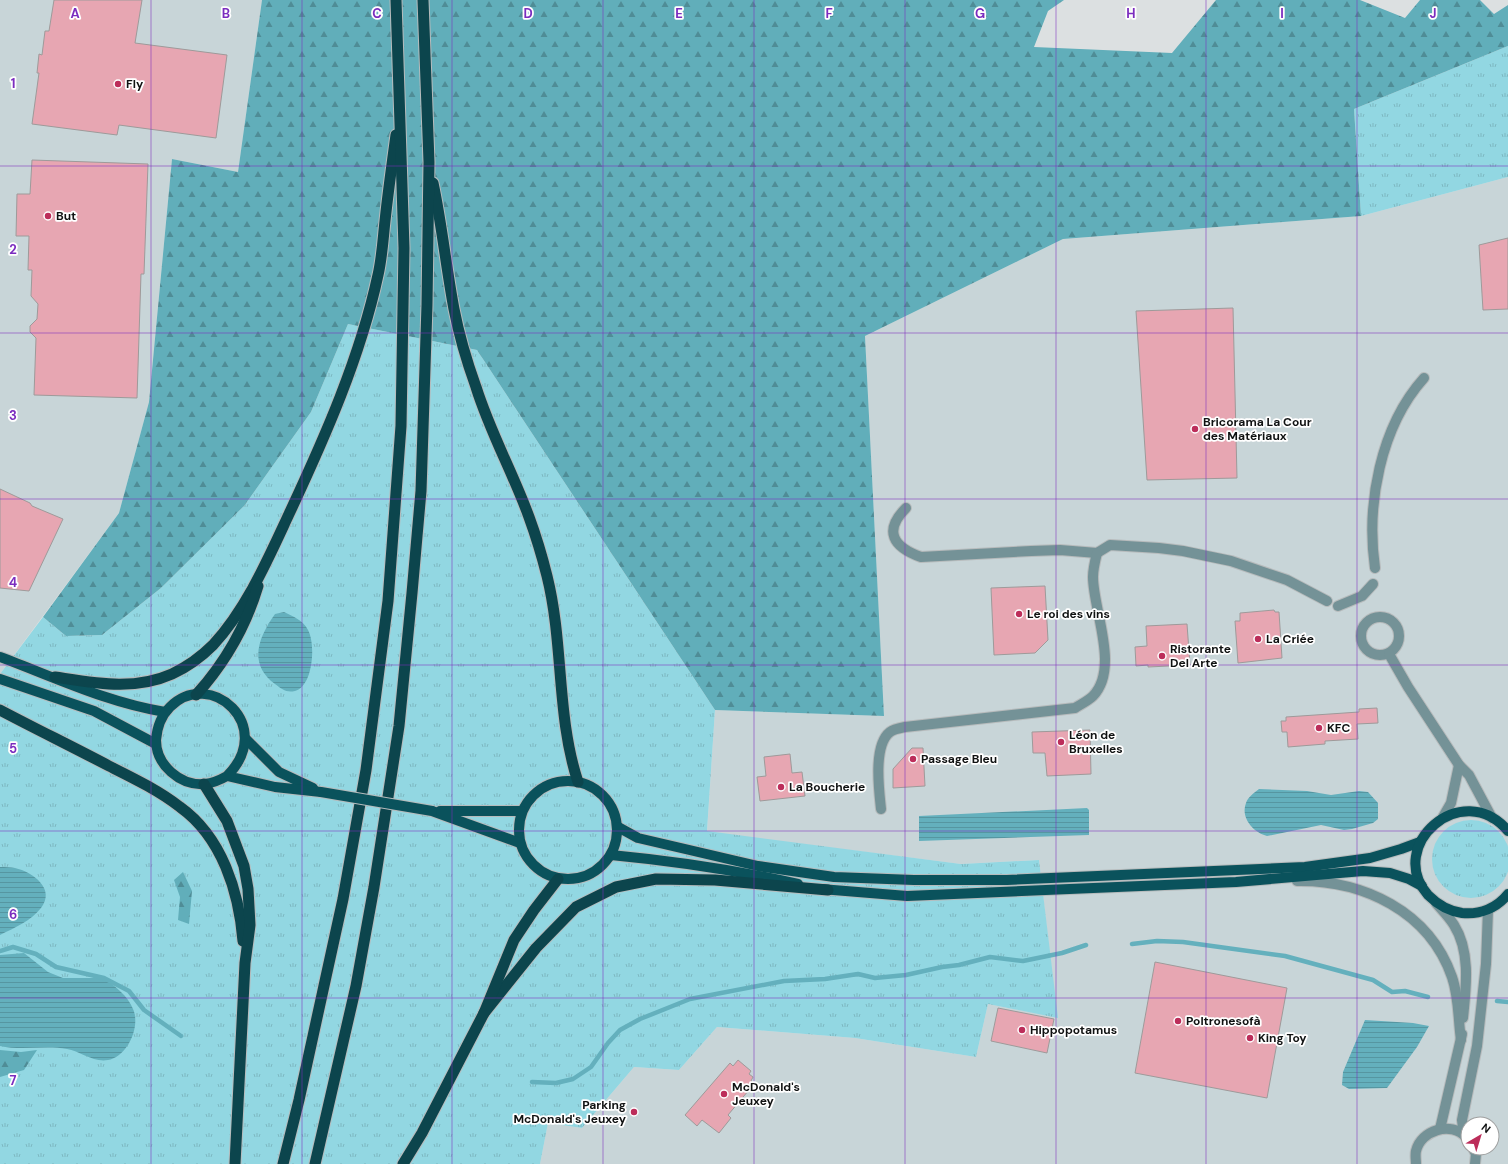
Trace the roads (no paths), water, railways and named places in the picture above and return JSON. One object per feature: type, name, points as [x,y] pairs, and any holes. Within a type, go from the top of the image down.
[{"type":"highway","points":[[283,1164],[299,1100],[343,899],[366,770],[388,601],[401,418],[404,248],[396,0]]},
{"type":"highway","points":[[315,1164],[356,986],[374,887],[399,726],[420,491],[425,388],[429,162],[423,0]]},
{"type":"highway","points":[[55,677],[103,685],[141,683],[174,673],[196,660],[213,645],[233,619],[263,571],[306,478],[341,395],[364,326],[379,273],[400,107]]},
{"type":"highway","points":[[429,162],[442,228],[454,311],[465,351],[476,389],[529,516],[542,556],[553,600],[562,704],[569,756],[578,782]]},
{"type":"highway","points":[[196,695],[227,653],[252,607],[263,571]]},
{"type":"highway","points":[[0,710],[147,786],[181,807],[203,830],[218,850],[226,867],[242,924],[245,963]]},
{"type":"highway","points":[[204,784],[227,821],[244,866],[248,889],[250,925],[245,963],[235,1164]]},
{"type":"highway","points":[[403,1164],[422,1133],[484,1013],[514,940],[534,910],[558,879]]},
{"type":"highway","points":[[484,1013],[536,948],[576,907],[616,887],[656,879],[715,880],[828,890]]},
{"type":"main road","points":[[0,657],[112,700],[165,712]]},
{"type":"main road","points":[[0,679],[94,712],[156,744]]},
{"type":"main road","points":[[196,695],[209,695],[221,699],[231,706],[239,716],[244,727],[246,739],[244,753],[238,766],[227,776],[216,782],[204,784],[190,783],[177,778],[163,763],[156,744],[156,733],[165,712],[184,698],[196,695]]},
{"type":"main road","points":[[246,739],[279,772],[321,792]]},
{"type":"main road","points":[[227,776],[275,787],[321,792],[432,811],[522,811]]},
{"type":"main road","points":[[564,781],[578,782],[594,788],[607,800],[615,815],[618,826],[616,844],[611,855],[602,867],[589,875],[574,879],[558,879],[542,872],[528,860],[520,843],[518,832],[522,811],[530,799],[539,790],[551,784],[564,781]]},
{"type":"main road","points":[[432,811],[520,843]]},
{"type":"main road","points":[[1508,830],[1503,824],[1482,813],[1465,811],[1452,813],[1436,822],[1420,842],[1416,859],[1417,872],[1422,886],[1436,903],[1452,912],[1470,914],[1488,910],[1503,900],[1508,894]]},
{"type":"main road","points":[[618,826],[638,838],[758,866],[834,877],[914,880],[1007,880],[1305,867],[1370,858],[1401,850],[1420,842]]},
{"type":"main road","points":[[611,855],[660,860],[750,873],[828,890],[907,896],[1236,882],[1363,871],[1390,873],[1409,879],[1422,886]]},
{"type":"street","points":[[1375,568],[1372,547],[1374,513],[1378,481],[1386,448],[1396,421],[1412,392],[1424,378]]},
{"type":"street","points":[[906,508],[897,517],[892,529],[895,540],[906,552],[921,557],[1060,550],[1097,553],[1110,545],[1183,550],[1231,561],[1287,580],[1327,601]]},
{"type":"street","points":[[881,809],[878,787],[880,751],[884,739],[891,732],[905,727],[1075,708],[1093,696],[1102,682],[1104,663],[1102,631],[1093,578],[1097,553]]},
{"type":"street","points":[[1338,606],[1362,596],[1373,584]]},
{"type":"street","points":[[1389,654],[1408,687],[1459,765],[1470,775],[1492,818]]},
{"type":"street","points":[[1443,818],[1451,803],[1459,765]]},
{"type":"street","points":[[1236,882],[1316,880],[1351,886],[1376,895],[1406,914],[1430,936],[1445,959],[1458,998],[1461,1040]]},
{"type":"street","points":[[1436,903],[1454,924],[1462,941],[1467,982],[1461,1040],[1440,1129]]},
{"type":"street","points":[[1463,1116],[1477,1046],[1486,964],[1488,910]]},
{"type":"street","points":[[1416,1164],[1416,1152],[1421,1141],[1430,1133],[1440,1129],[1453,1130],[1460,1134]]},
{"type":"waterway","points":[[1132,944],[1157,941],[1183,942],[1285,956],[1373,980],[1392,992],[1405,991],[1428,997]]},
{"type":"waterway","points":[[532,1082],[556,1083],[573,1079],[591,1067],[608,1043],[620,1030],[640,1019],[690,999],[784,981],[825,979],[858,974],[875,978],[906,975],[959,965],[990,957],[1023,961],[1062,953],[1086,945]]},
{"type":"waterway","points":[[0,951],[13,947],[36,954],[56,967],[104,978],[129,991],[144,1010],[181,1036]]},
{"type":"waterway","points":[[1497,1001],[1508,1002]]},
{"type":"place","name":"Fly","points":[[118,84]]},
{"type":"place","name":"But","points":[[48,216]]},
{"type":"place","name":"Bricorama La Cour des Matériaux","points":[[1195,429]]},
{"type":"place","name":"Le roi des vins","points":[[1019,614]]},
{"type":"place","name":"La Criée","points":[[1258,639]]},
{"type":"place","name":"Ristorante Del Arte","points":[[1162,656]]},
{"type":"place","name":"KFC","points":[[1319,728]]},
{"type":"place","name":"Léon de Bruxelles","points":[[1061,742]]},
{"type":"place","name":"Passage Bleu","points":[[913,759]]},
{"type":"place","name":"La Boucherie","points":[[781,787]]},
{"type":"place","name":"Poltronesofà","points":[[1178,1021]]},
{"type":"place","name":"Hippopotamus","points":[[1022,1030]]},
{"type":"place","name":"King Toy","points":[[1250,1038]]},
{"type":"place","name":"McDonald's Jeuxey","points":[[724,1094]]},
{"type":"place","name":"Parking McDonald's Jeuxey","points":[[634,1112]]}]
